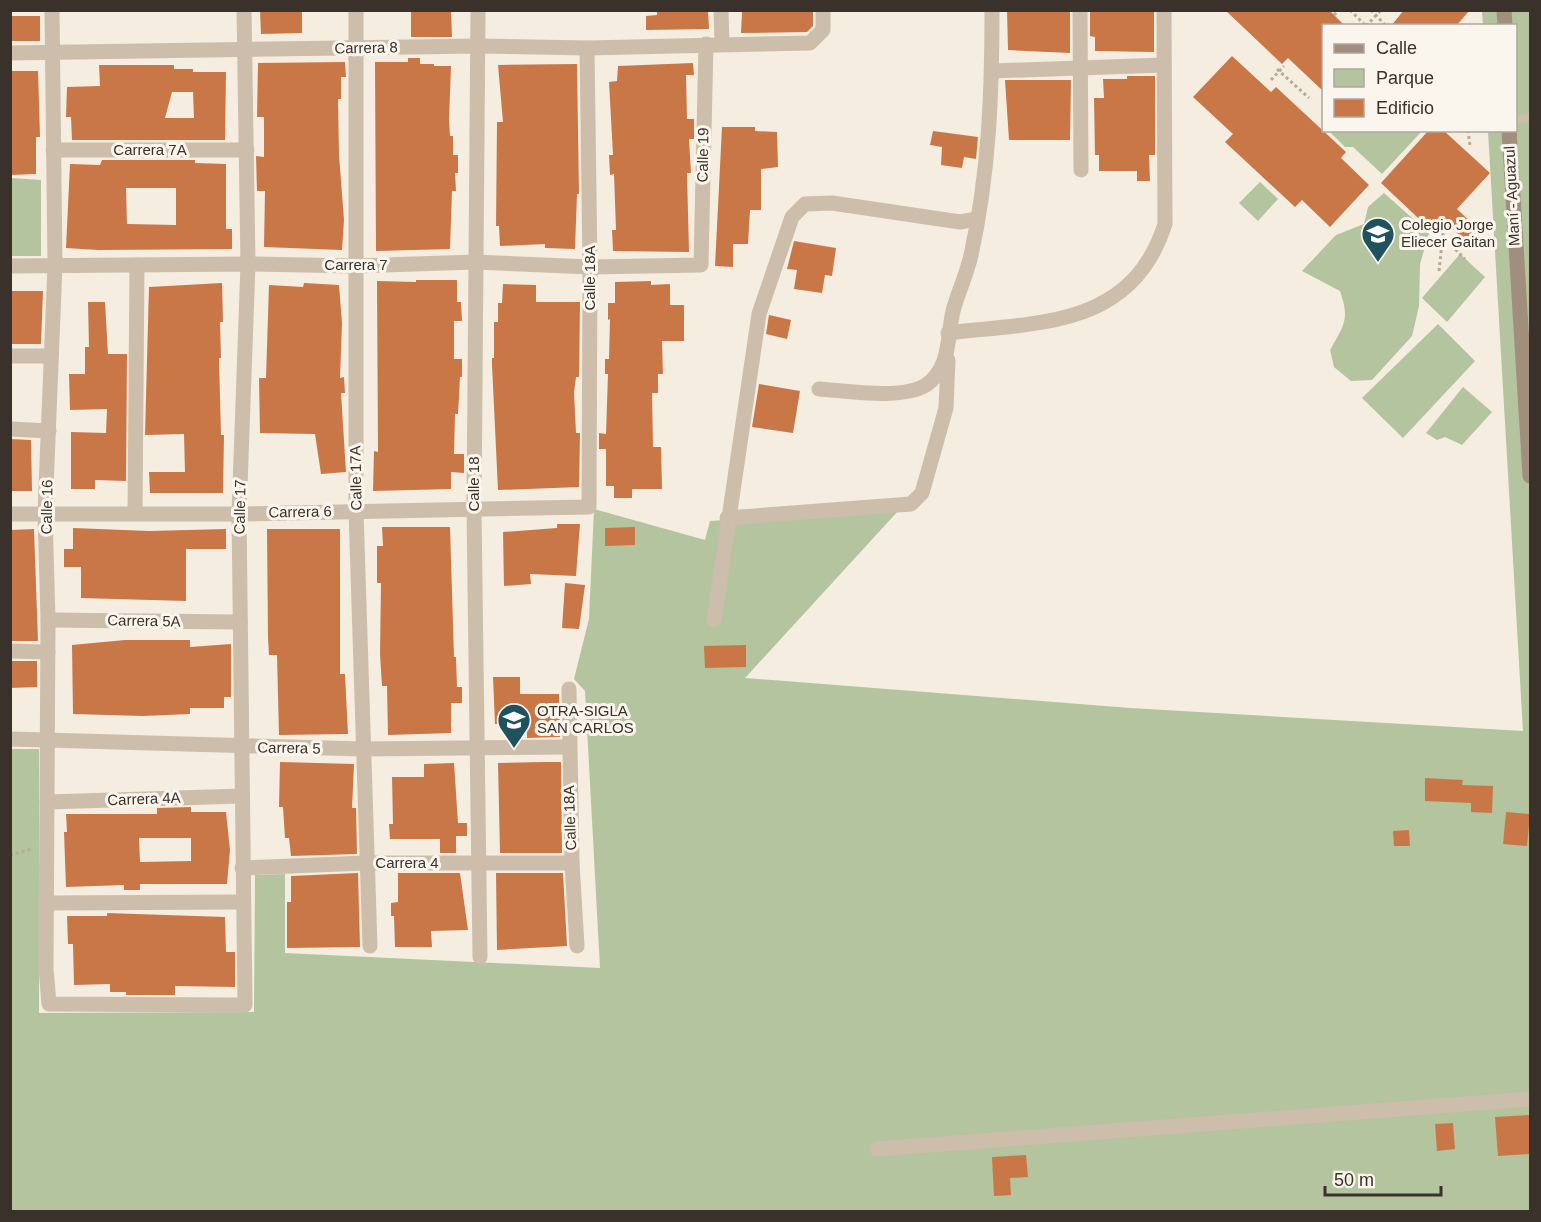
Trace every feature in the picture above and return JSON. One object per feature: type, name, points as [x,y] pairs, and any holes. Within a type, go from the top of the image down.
[{"type":"street","name":"Calle 16","points":[[49,1004],[46,903],[48,620],[45,513],[55,266],[52,10]]},
{"type":"street","name":"Calle 17","points":[[49,1004],[244,1005],[239,514],[248,264],[244,10]]},
{"type":"street","name":"Calle 17A","points":[[356,10],[354,266],[356,511],[370,946]]},
{"type":"street","name":"Calle 18","points":[[478,10],[474,509],[480,957]]},
{"type":"street","name":"Calle 19","points":[[701,266],[714,44],[722,10]]},
{"type":"street","name":"Carrera 8","points":[[10,53],[478,46],[587,48],[810,43],[823,30],[823,10]]},
{"type":"street","points":[[727,518],[910,504],[922,493],[946,408],[948,333],[957,296],[967,271],[991,123],[992,10]]},
{"type":"street","points":[[1080,10],[1081,170]]},
{"type":"street","points":[[948,333],[1059,320],[1106,302],[1125,290],[1144,270],[1158,247],[1165,224],[1164,10]]},
{"type":"street","name":"Calle 18A","points":[[587,48],[590,267],[589,507]]},
{"type":"street","points":[[992,71],[1164,65]]},
{"type":"street","name":"Maní - Aguazul","points":[[1509,132],[1525,295],[1530,476]]},
{"type":"street","name":"Carrera 7A","points":[[53,150],[247,150]]},
{"type":"street","points":[[714,620],[727,518],[759,314],[792,217],[805,204],[832,203],[960,222],[977,219]]},
{"type":"street","name":"Carrera 7","points":[[10,266],[248,264],[354,266],[475,262],[590,267],[701,266]]},
{"type":"street","points":[[135,513],[137,264]]},
{"type":"street","points":[[819,389],[911,392],[935,378],[948,352]]},
{"type":"street","points":[[10,356],[51,356]]},
{"type":"street","points":[[10,429],[49,431]]},
{"type":"street","name":"Carrera 6","points":[[10,514],[239,514],[589,507]]},
{"type":"street","name":"Carrera 5A","points":[[48,620],[240,622]]},
{"type":"street","points":[[10,651],[48,652]]},
{"type":"street","name":"Calle 18A","points":[[569,689],[568,747],[577,946]]},
{"type":"street","name":"Carrera 5","points":[[10,739],[363,750],[568,747]]},
{"type":"street","name":"Carrera 4A","points":[[47,802],[242,796]]},
{"type":"street","name":"Carrera 4","points":[[242,868],[366,863],[572,863]]},
{"type":"street","points":[[46,903],[242,902]]},
{"type":"street","points":[[877,1149],[1530,1099]]},
{"type":"path","points":[[1334,15],[1339,10]]},
{"type":"path","points":[[1350,10],[1364,24]]},
{"type":"path","points":[[1371,10],[1384,24]]},
{"type":"path","points":[[1368,24],[1381,10]]},
{"type":"path","points":[[1271,80],[1284,66]]},
{"type":"path","points":[[1277,69],[1309,98]]},
{"type":"path","points":[[1468,132],[1470,146]]},
{"type":"path","points":[[1439,272],[1443,233]]},
{"type":"path","points":[[1456,240],[1452,246],[1465,259]]},
{"type":"path","points":[[10,855],[47,846]]},
{"type":"green space","points":[[1482,11],[1530,11],[1530,1211],[11,1212],[11,749],[39,749],[39,1013],[254,1012],[255,875],[285,874],[285,953],[600,968],[585,691],[574,679],[589,619],[594,509],[705,540],[710,521],[899,510],[745,678],[1130,708],[1523,731],[1488,132],[1517,132],[1517,24],[1483,24]]},
{"type":"green space","points":[[1330,132],[1421,132],[1382,174],[1353,147],[1345,147]]},
{"type":"green space","points":[[11,178],[41,180],[41,256],[11,256]]},
{"type":"green space","points":[[1260,182],[1278,199],[1258,221],[1239,203]]},
{"type":"green space","points":[[1384,193],[1429,233],[1420,264],[1419,306],[1412,336],[1372,380],[1351,381],[1334,367],[1330,350],[1344,322],[1345,309],[1340,291],[1302,271],[1336,235],[1364,224],[1368,207]]},
{"type":"green space","points":[[1460,254],[1485,277],[1447,322],[1422,298]]},
{"type":"green space","points":[[1438,324],[1475,361],[1403,438],[1362,398]]},
{"type":"green space","points":[[1463,387],[1492,412],[1462,445],[1445,437],[1437,440],[1426,433]]},
{"type":"building","points":[[260,10],[302,10],[302,33],[261,34]]},
{"type":"building","points":[[411,10],[451,10],[452,37],[411,37]]},
{"type":"building","points":[[657,10],[708,10],[709,29],[646,30],[646,16],[657,15]]},
{"type":"building","points":[[813,10],[813,26],[807,32],[741,33],[742,12]]},
{"type":"building","points":[[1007,10],[1070,10],[1070,53],[1008,50]]},
{"type":"building","points":[[1090,10],[1154,10],[1154,52],[1095,51],[1095,37],[1090,36]]},
{"type":"building","points":[[1225,10],[1329,10],[1343,24],[1322,24],[1322,90],[1288,58],[1282,64]]},
{"type":"building","points":[[1404,10],[1470,10],[1458,24],[1393,24]]},
{"type":"building","points":[[10,16],[40,16],[40,41],[10,41]]},
{"type":"building","points":[[1232,56],[1271,92],[1276,87],[1346,152],[1341,158],[1369,185],[1330,227],[1302,200],[1295,207],[1225,142],[1233,134],[1193,97]]},
{"type":"building","points":[[408,58],[420,58],[420,64],[451,66],[450,136],[453,136],[453,155],[458,155],[458,173],[455,173],[456,191],[452,191],[450,249],[376,251],[375,62],[408,62]]},
{"type":"building","points":[[345,62],[346,77],[341,77],[341,99],[338,99],[344,220],[342,250],[264,247],[265,191],[257,191],[256,156],[264,157],[264,117],[257,117],[258,63]]},
{"type":"building","points":[[693,63],[694,75],[686,75],[687,119],[694,119],[694,139],[689,139],[691,173],[687,173],[689,252],[613,251],[612,230],[616,230],[614,174],[610,175],[609,155],[613,155],[609,82],[617,81],[618,66]]},
{"type":"building","points":[[577,64],[579,194],[577,194],[575,249],[545,248],[545,244],[500,246],[499,226],[496,226],[497,122],[503,122],[498,65]]},
{"type":"building","points":[[99,65],[174,65],[174,69],[193,69],[193,72],[226,72],[225,140],[72,140],[71,117],[66,117],[67,87],[100,86]],"holes":[[[172,92],[193,92],[194,118],[165,118]]]},
{"type":"building","points":[[10,71],[38,71],[40,137],[36,137],[36,174],[10,175]]},
{"type":"building","points":[[1127,76],[1155,76],[1155,155],[1149,155],[1150,181],[1137,181],[1137,171],[1099,171],[1099,155],[1095,155],[1094,98],[1104,98],[1103,79],[1127,79]]},
{"type":"building","points":[[1005,80],[1071,80],[1070,140],[1009,140]]},
{"type":"building","points":[[722,127],[755,127],[755,131],[777,132],[778,167],[761,169],[761,210],[750,210],[748,244],[733,244],[733,267],[715,266]]},
{"type":"building","points":[[933,131],[978,137],[976,159],[964,157],[962,168],[941,165],[942,147],[930,145]]},
{"type":"building","points":[[1427,132],[1445,132],[1490,173],[1457,209],[1479,230],[1467,242],[1445,222],[1434,233],[1381,183]]},
{"type":"building","points":[[102,160],[195,160],[195,163],[226,164],[226,229],[232,229],[232,249],[98,250],[66,248],[70,164],[100,165]],"holes":[[[126,188],[176,188],[176,225],[127,224]]]},
{"type":"building","points":[[794,241],[836,248],[832,276],[825,275],[822,293],[794,289],[797,270],[787,269]]},
{"type":"building","points":[[416,280],[457,280],[457,302],[461,302],[462,321],[454,321],[454,359],[462,359],[462,377],[460,377],[458,414],[455,414],[454,454],[464,454],[464,473],[451,472],[451,489],[373,491],[374,451],[378,452],[377,281],[416,282]]},
{"type":"building","points":[[651,281],[651,285],[670,284],[670,305],[684,305],[684,341],[662,341],[663,374],[658,374],[658,393],[652,393],[653,447],[661,447],[662,489],[632,489],[632,498],[614,498],[614,486],[606,486],[606,449],[599,449],[599,433],[606,434],[608,374],[605,374],[605,359],[609,359],[610,319],[608,320],[608,303],[615,303],[615,282]]},
{"type":"building","points":[[222,283],[223,322],[220,322],[221,358],[219,358],[221,435],[224,435],[223,493],[150,493],[149,472],[185,472],[184,434],[145,435],[149,287]]},
{"type":"building","points":[[304,283],[339,285],[342,323],[340,378],[344,377],[345,393],[341,393],[346,472],[321,474],[315,434],[260,433],[259,378],[266,378],[269,285],[303,287]]},
{"type":"building","points":[[503,284],[536,285],[536,302],[580,302],[579,377],[576,377],[574,393],[576,433],[580,433],[579,487],[498,490],[492,358],[494,358],[494,322],[498,322],[498,303],[502,303]]},
{"type":"building","points":[[10,291],[43,291],[41,344],[10,344]]},
{"type":"building","points":[[88,302],[105,302],[108,354],[127,354],[126,481],[95,480],[95,489],[71,489],[71,432],[106,433],[107,409],[70,410],[69,374],[85,374],[85,347],[89,347]]},
{"type":"building","points":[[769,315],[791,320],[787,339],[766,334]]},
{"type":"building","points":[[759,384],[800,391],[793,433],[752,427]]},
{"type":"building","points":[[10,439],[31,440],[32,491],[10,491]]},
{"type":"building","points":[[557,524],[580,524],[576,576],[530,574],[531,584],[504,586],[503,532],[557,528]]},
{"type":"building","points":[[382,527],[450,527],[454,657],[456,657],[457,687],[462,687],[462,703],[451,703],[451,733],[388,735],[387,686],[382,686],[380,654],[381,583],[377,583],[377,546],[383,546]]},
{"type":"building","points":[[635,527],[635,545],[605,546],[605,528]]},
{"type":"building","points":[[73,528],[149,531],[226,529],[226,549],[186,549],[186,601],[81,598],[81,567],[64,567],[64,549],[73,549]]},
{"type":"building","points":[[34,529],[38,641],[10,641],[10,530]]},
{"type":"building","points":[[267,529],[340,529],[340,674],[345,674],[348,734],[279,735],[277,655],[269,655],[268,638]]},
{"type":"building","points":[[565,583],[585,585],[579,629],[562,628]]},
{"type":"building","points":[[125,640],[190,640],[190,647],[231,644],[231,697],[224,697],[224,708],[190,708],[190,714],[143,716],[73,714],[72,645]]},
{"type":"building","points":[[746,645],[746,667],[705,668],[704,646]]},
{"type":"building","points":[[10,661],[37,661],[37,687],[10,688]]},
{"type":"building","points":[[493,677],[520,677],[520,694],[559,694],[560,737],[527,738],[527,724],[495,724]]},
{"type":"building","points":[[280,762],[354,764],[352,808],[356,808],[357,854],[291,856],[289,838],[285,838],[283,807],[279,807]]},
{"type":"building","points":[[561,762],[562,853],[500,853],[498,763]]},
{"type":"building","points":[[454,763],[458,823],[467,823],[467,836],[456,836],[456,853],[440,853],[440,839],[390,839],[389,824],[393,824],[392,777],[424,777],[424,764]]},
{"type":"building","points":[[1425,778],[1463,780],[1462,785],[1493,786],[1492,813],[1471,812],[1471,803],[1425,801]]},
{"type":"building","points":[[191,807],[191,812],[226,812],[230,850],[227,884],[140,884],[140,890],[124,890],[124,885],[66,887],[64,832],[67,832],[66,814],[157,814],[157,808]],"holes":[[[139,838],[191,838],[191,861],[140,862]]]},
{"type":"building","points":[[1506,812],[1530,814],[1527,846],[1503,844]]},
{"type":"building","points":[[1409,830],[1410,846],[1394,846],[1393,831]]},
{"type":"building","points":[[358,873],[360,947],[287,948],[287,902],[291,902],[291,876]]},
{"type":"building","points":[[398,873],[460,873],[468,930],[431,931],[432,947],[395,947],[394,916],[391,916],[391,903],[398,902]]},
{"type":"building","points":[[496,873],[563,873],[567,946],[497,950]]},
{"type":"building","points":[[107,913],[225,917],[226,952],[235,952],[235,987],[175,986],[175,995],[126,995],[126,992],[110,992],[110,984],[74,985],[73,944],[68,944],[67,916],[107,916]]},
{"type":"building","points":[[1530,1115],[1530,1154],[1498,1156],[1495,1117]]},
{"type":"building","points":[[1453,1123],[1455,1149],[1437,1151],[1435,1124]]},
{"type":"building","points":[[1026,1155],[1028,1177],[1010,1178],[1011,1195],[994,1196],[992,1157]]},
{"type":"place","name":"Colegio Jorge Eliecer Gaitan","points":[[1378,263]]},
{"type":"place","name":"OTRA-SIGLA SAN CARLOS","points":[[514,749]]}]
